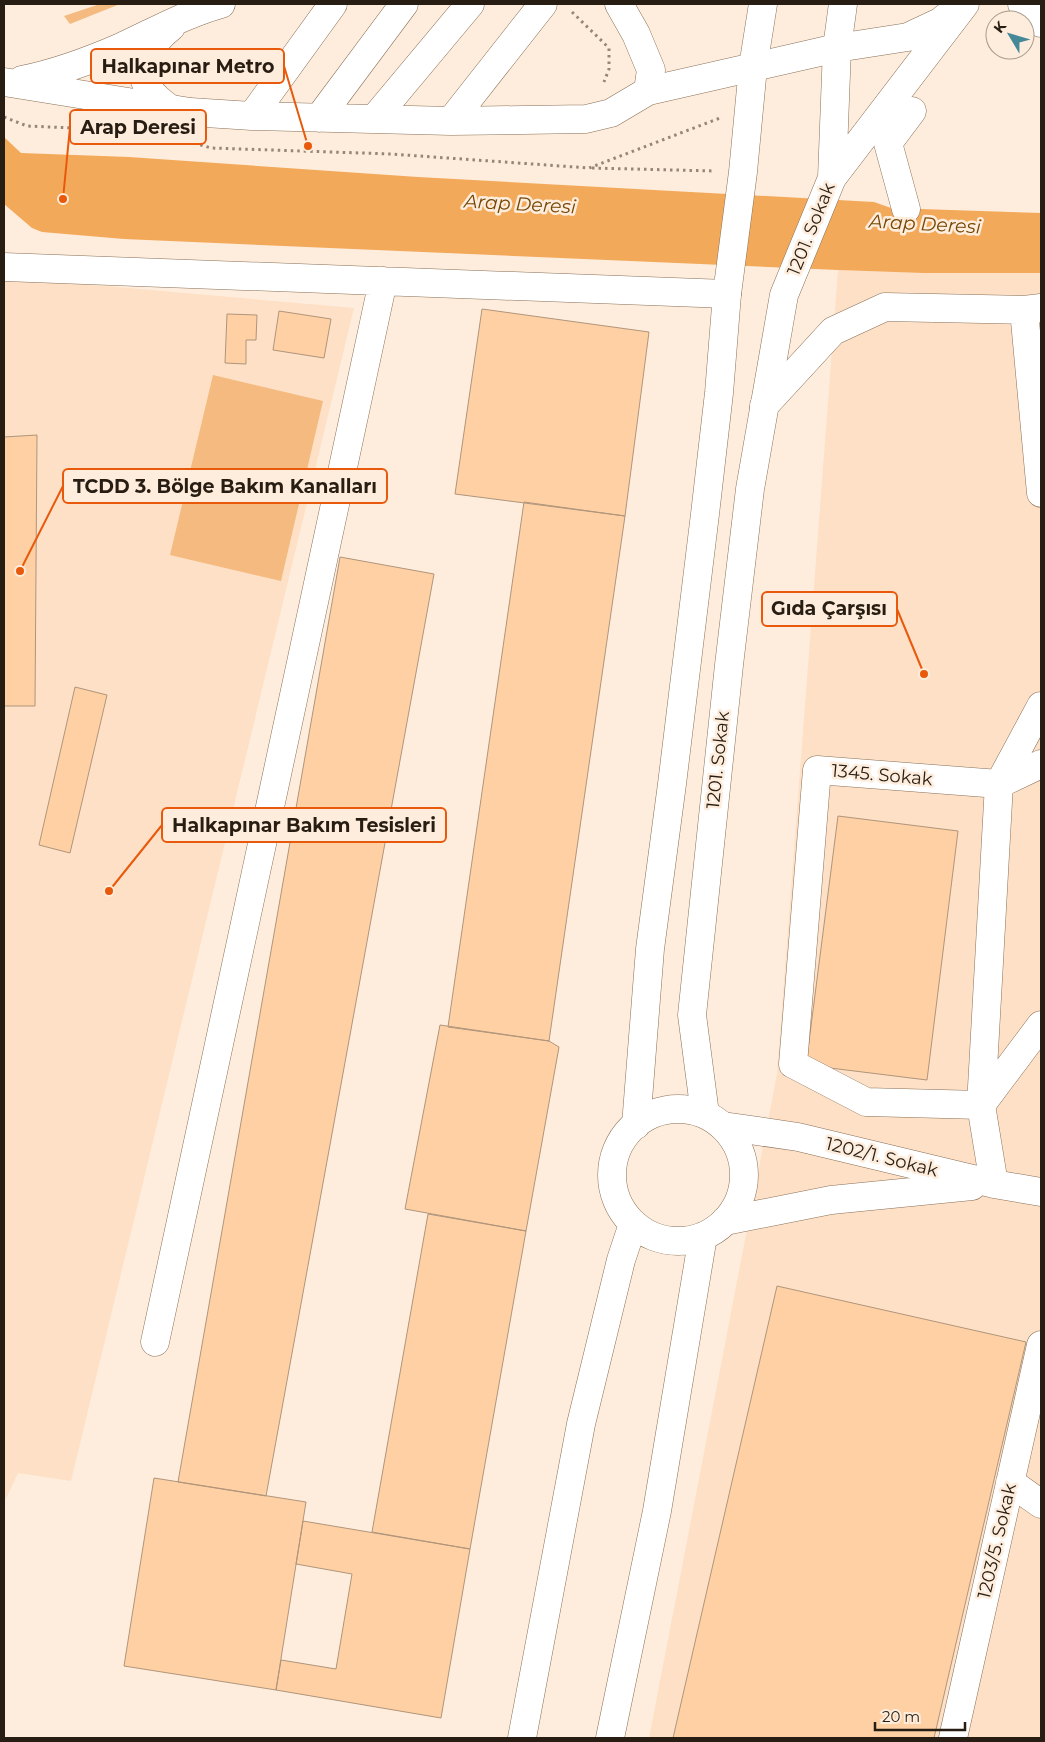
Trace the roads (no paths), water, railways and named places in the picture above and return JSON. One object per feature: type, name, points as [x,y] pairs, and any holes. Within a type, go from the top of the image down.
[{"type":"street","points":[[7,82],[46,74],[86,61],[120,47],[188,14],[220,4]]},
{"type":"street","points":[[252,116],[333,4]]},
{"type":"street","points":[[319,118],[404,4]]},
{"type":"street","points":[[374,119],[470,4]]},
{"type":"street","points":[[451,121],[543,4]]},
{"type":"street","points":[[619,4],[636,34],[651,70],[648,91]]},
{"type":"street","points":[[636,1125],[650,949],[720,394],[728,294],[743,172],[753,67],[762,4]]},
{"type":"street","name":"1201. Sokak","points":[[714,1120],[692,1015],[728,665],[750,489],[784,295],[832,178],[837,48],[843,4]]},
{"type":"street","points":[[7,82],[190,112],[252,116],[451,121],[586,119],[611,113],[648,91],[837,48],[908,37],[940,22],[964,4]]},
{"type":"street","points":[[832,178],[964,4]]},
{"type":"street","points":[[1022,4],[1041,23]]},
{"type":"street","points":[[170,108],[154,95],[148,87],[144,73],[145,61],[149,50],[164,32],[188,14]]},
{"type":"street","points":[[906,209],[888,143],[912,111]]},
{"type":"street","points":[[4,267],[728,294]]},
{"type":"street","points":[[155,1342],[383,281]]},
{"type":"street","points":[[764,406],[833,331],[885,307],[1033,309],[1041,493]]},
{"type":"street","points":[[610,1738],[714,1229],[738,1204],[744,1184],[743,1162],[736,1143],[714,1120],[687,1110],[668,1110],[651,1115],[636,1125],[621,1142],[613,1162],[613,1185],[620,1206],[633,1224],[649,1234],[666,1240],[686,1241],[714,1229],[831,1200],[994,1184],[981,1104],[999,784],[1041,706]]},
{"type":"street","points":[[999,784],[1041,764]]},
{"type":"street","name":"1345. Sokak","points":[[981,1104],[866,1102],[793,1064],[817,770],[999,784]]},
{"type":"street","points":[[981,1104],[1041,1025]]},
{"type":"street","name":"1202/1. Sokak","points":[[714,1120],[798,1137],[994,1184],[1041,1192]]},
{"type":"street","points":[[522,1738],[581,1424],[621,1260],[633,1224]]},
{"type":"street","name":"1203/5. Sokak","points":[[953,1738],[1041,1345]]},
{"type":"street","points":[[1010,1482],[1041,1504]]},
{"type":"water","points":[[4,137],[21,153],[129,157],[418,177],[874,202],[891,208],[1041,213],[1041,273],[923,273],[838,270],[124,239],[42,232],[32,228],[4,204]]},
{"type":"place","name":"Halkapınar Metro","points":[[308,146]]},
{"type":"place","name":"Arap Deresi","points":[[63,199]]},
{"type":"place","name":"TCDD 3. Bölge Bakım Kanalları","points":[[20,571]]},
{"type":"place","name":"Gıda Çarşısı","points":[[924,674]]},
{"type":"place","name":"Halkapınar Bakım Tesisleri","points":[[109,891]]}]
